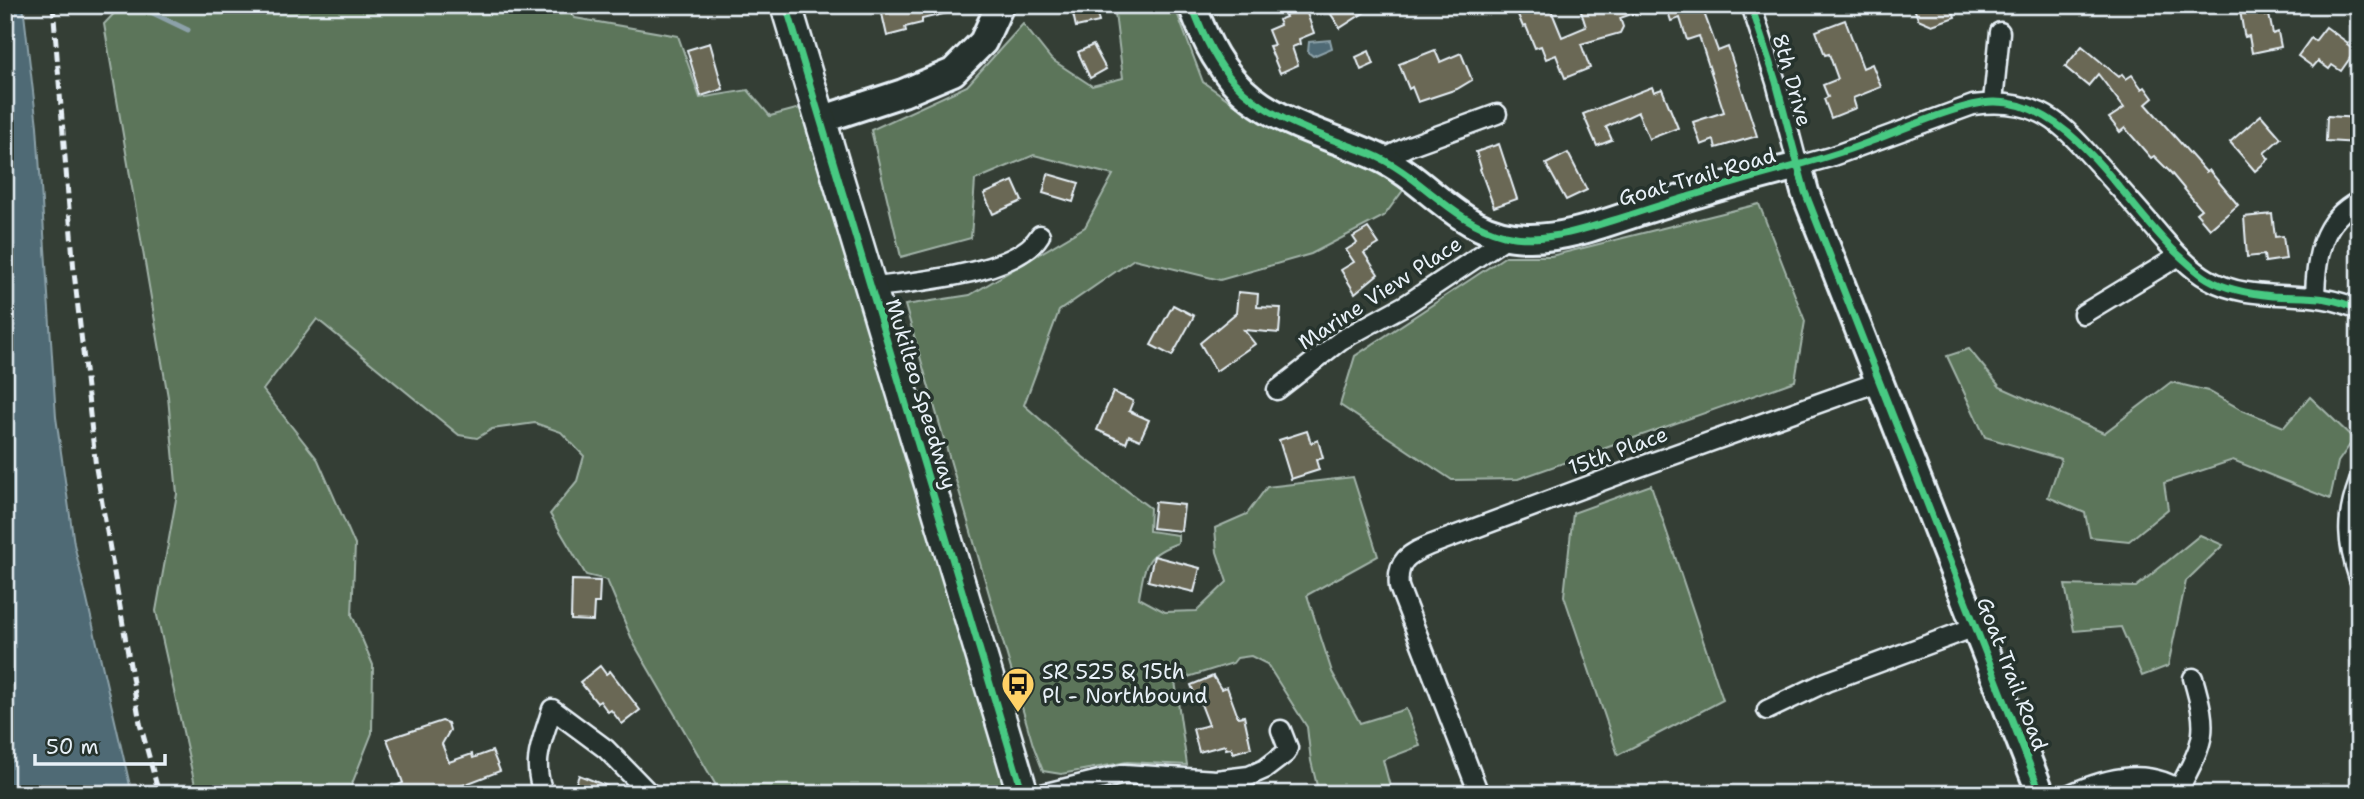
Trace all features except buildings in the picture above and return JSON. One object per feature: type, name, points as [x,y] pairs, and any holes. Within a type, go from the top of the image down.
[{"type":"main road","name":"Mukilteo Speedway","points":[[786,5],[1023,794]]},
{"type":"street","points":[[820,120],[903,93],[953,72],[983,41],[1000,5]]},
{"type":"street","name":"Goat Trail Road","points":[[1192,5],[1215,58],[1234,82],[1251,97],[1280,115],[1383,159],[1465,219],[1485,230],[1527,238],[1568,233],[1798,166],[1805,192],[1878,382],[2041,794]]},
{"type":"street","name":"8th Drive","points":[[1751,5],[1776,82],[1798,166]]},
{"type":"street","points":[[1993,102],[2000,32]]},
{"type":"street","points":[[1798,166],[1830,157],[1956,110],[1993,102],[2010,104],[2041,113],[2069,132],[2179,256],[2208,279],[2236,289],[2271,296],[2315,296],[2344,302],[2359,310]]},
{"type":"street","points":[[1383,159],[1409,146],[1497,114]]},
{"type":"street","points":[[2315,296],[2315,269],[2323,237],[2336,217],[2359,201]]},
{"type":"street","points":[[871,288],[980,270],[1017,256],[1035,244],[1040,235]]},
{"type":"street","name":"Marine View Place","points":[[1277,390],[1341,340],[1407,304],[1509,236]]},
{"type":"street","points":[[2083,314],[2179,256]]},
{"type":"street","name":"15th Place","points":[[1479,794],[1399,587],[1398,577],[1403,560],[1413,552],[1430,545],[1878,382]]},
{"type":"street","points":[[2359,482],[2350,506],[2349,539],[2359,579]]},
{"type":"street","points":[[1767,710],[1826,681],[1975,627]]},
{"type":"street","points":[[2070,794],[2106,780],[2126,776],[2162,781],[2182,791],[2204,735],[2203,713],[2193,678]]},
{"type":"street","points":[[544,794],[537,774],[537,760],[552,709],[606,749],[650,794]]},
{"type":"street","points":[[1041,794],[1125,774],[1216,780],[1249,776],[1283,758],[1288,748],[1281,730]]},
{"type":"green space","points":[[122,5],[563,5],[575,18],[678,36],[700,98],[748,90],[770,116],[800,108],[1008,794],[721,794],[634,644],[607,580],[586,575],[550,514],[577,481],[584,456],[561,432],[535,423],[492,429],[477,438],[459,435],[317,319],[263,390],[318,460],[355,545],[352,615],[373,665],[372,733],[348,794],[197,794],[156,611],[177,494],[168,397],[104,24]]},
{"type":"green space","points":[[1114,5],[1174,5],[1203,82],[1250,115],[1380,173],[1404,189],[1384,216],[1311,254],[1220,280],[1134,259],[1059,311],[1024,405],[1083,457],[1150,508],[1149,531],[1178,535],[1178,543],[1158,552],[1148,563],[1139,598],[1165,612],[1197,611],[1227,582],[1217,552],[1215,528],[1247,514],[1267,487],[1353,477],[1378,556],[1307,595],[1332,672],[1360,723],[1406,709],[1420,746],[1383,760],[1392,794],[1319,794],[1307,727],[1267,664],[1251,656],[1237,658],[1233,663],[1175,681],[1187,765],[1127,762],[1061,774],[1043,771],[1033,745],[905,305],[970,295],[1085,227],[1113,175],[1034,155],[975,180],[971,238],[901,257],[871,130],[967,86],[1023,24],[1051,59],[1092,86],[1123,78]]},
{"type":"green space","points":[[1759,204],[1805,321],[1795,381],[1518,479],[1452,480],[1340,405],[1355,356],[1506,256],[1551,256]]},
{"type":"green space","points":[[1969,349],[2000,387],[2104,433],[2171,382],[2208,391],[2242,410],[2284,427],[2310,397],[2354,439],[2338,462],[2330,499],[2233,460],[2164,483],[2168,509],[2129,541],[2090,537],[2085,513],[2048,497],[2061,459],[1985,437],[1947,356]]},
{"type":"green space","points":[[1651,485],[1723,700],[1618,755],[1564,596],[1573,513]]},
{"type":"green space","points":[[2200,535],[2223,545],[2186,581],[2168,666],[2142,676],[2121,627],[2074,631],[2065,585],[2136,587]]},
{"type":"water","points":[[5,5],[23,5],[37,126],[56,417],[74,544],[132,794],[5,794]]},
{"type":"water","points":[[1330,40],[1332,48],[1313,56],[1308,52],[1309,42]]},
{"type":"waterway","points":[[136,5],[188,30]]},
{"type":"railway","points":[[53,5],[74,272],[96,468],[140,723],[159,794]]},
{"type":"cycle path","points":[[786,5],[1023,794]]},
{"type":"cycle path","points":[[1192,5],[1204,36],[1220,65],[1234,82],[1263,107],[1280,117],[1389,163],[1468,220],[1504,235],[1535,238],[1583,229],[1829,156],[1963,107],[1993,102],[2022,106],[2049,119],[2074,138],[2161,237],[2208,279],[2248,292],[2327,299],[2359,310]]},
{"type":"cycle path","points":[[1751,5],[1776,82],[1805,192],[2041,794]]},
{"type":"place","name":"SR 525 & 15th Pl - Northbound","points":[[1018,714]]}]
